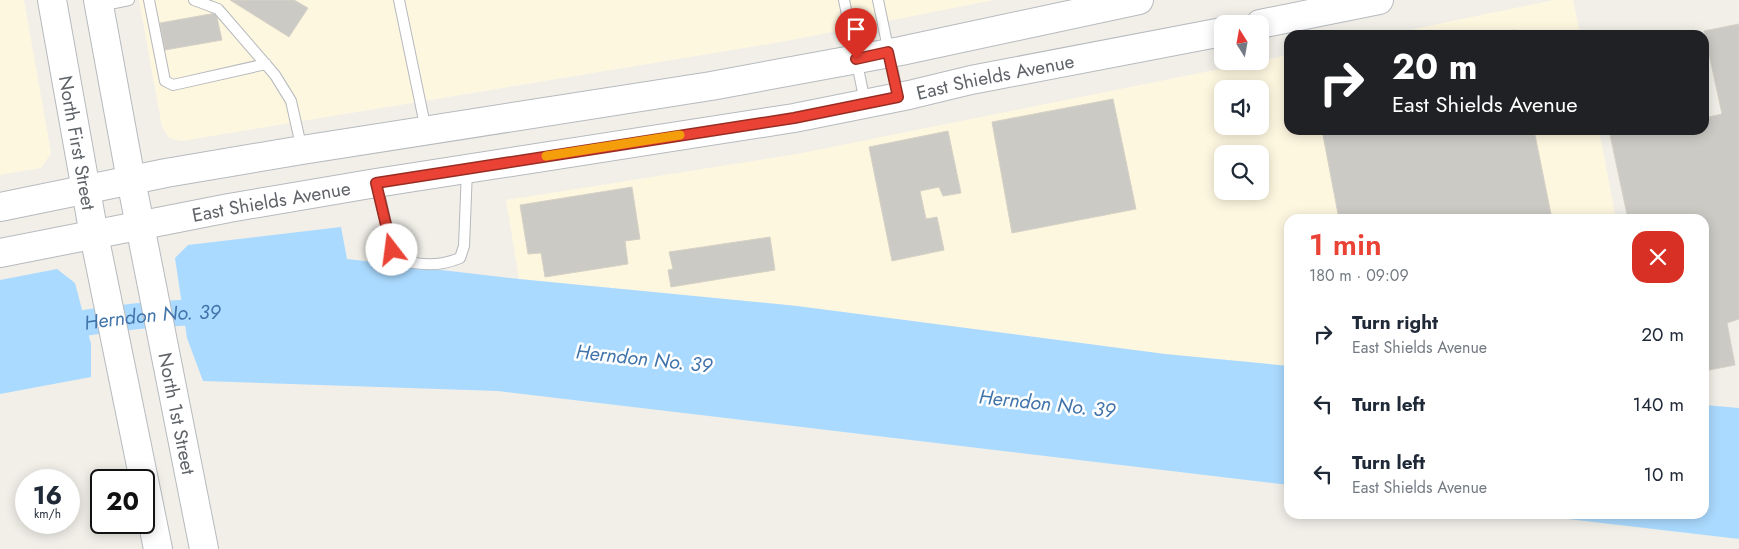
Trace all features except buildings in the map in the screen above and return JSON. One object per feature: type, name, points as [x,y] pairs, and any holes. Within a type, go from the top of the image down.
[{"type":"main road","name":"North First Street","points":[[52,0],[94,235],[158,549]]},
{"type":"main road","points":[[0,207],[131,180],[302,150],[711,86],[856,59],[1140,0]]},
{"type":"main road","points":[[1269,22],[1379,0]]},
{"type":"main road","points":[[99,3],[140,226]]},
{"type":"main road","name":"East Shields Avenue","points":[[0,253],[376,183],[794,118],[971,80],[1214,34]]},
{"type":"main road","name":"North 1st Street","points":[[140,226],[204,549]]},
{"type":"lane","points":[[99,3],[129,0]]},
{"type":"lane","points":[[149,0],[165,81],[173,85],[266,64]]},
{"type":"lane","points":[[194,0],[218,9],[276,74],[290,102],[302,150]]},
{"type":"lane","points":[[399,0],[426,131]]},
{"type":"lane","points":[[844,0],[865,104]]},
{"type":"lane","points":[[878,0],[898,97]]},
{"type":"lane","points":[[376,183],[392,250],[398,260],[419,265],[446,264],[460,258],[464,246],[467,168]]},
{"type":"shaded area","points":[[0,0],[24,0],[51,153],[41,168],[0,175]]},
{"type":"shaded area","points":[[139,0],[994,0],[781,42],[181,141],[169,138],[162,127]]},
{"type":"shaded area","points":[[1554,0],[1573,0],[1579,30],[1409,30]]},
{"type":"shaded area","points":[[1284,56],[1284,135],[1600,135],[1615,214],[1284,214],[1284,366],[1165,354],[797,306],[519,279],[506,200],[797,154],[1214,70],[1269,70],[1269,59]]},
{"type":"water","points":[[341,227],[347,259],[519,279],[797,306],[1165,354],[1284,366],[1284,484],[498,391],[203,381],[187,338],[175,258],[188,245]]},
{"type":"water","points":[[57,269],[75,283],[91,344],[91,377],[0,394],[0,280]]},
{"type":"water","points":[[1709,405],[1739,408],[1739,539],[1568,519],[1709,519]]},
{"type":"waterway","name":"Herndon No. 39","points":[[0,338],[82,323],[137,316],[220,312]]},
{"type":"slow traffic","points":[[546,156],[680,135]]},
{"type":"route","points":[[392,250],[376,183],[794,118],[898,97],[888,52],[856,59]]}]
